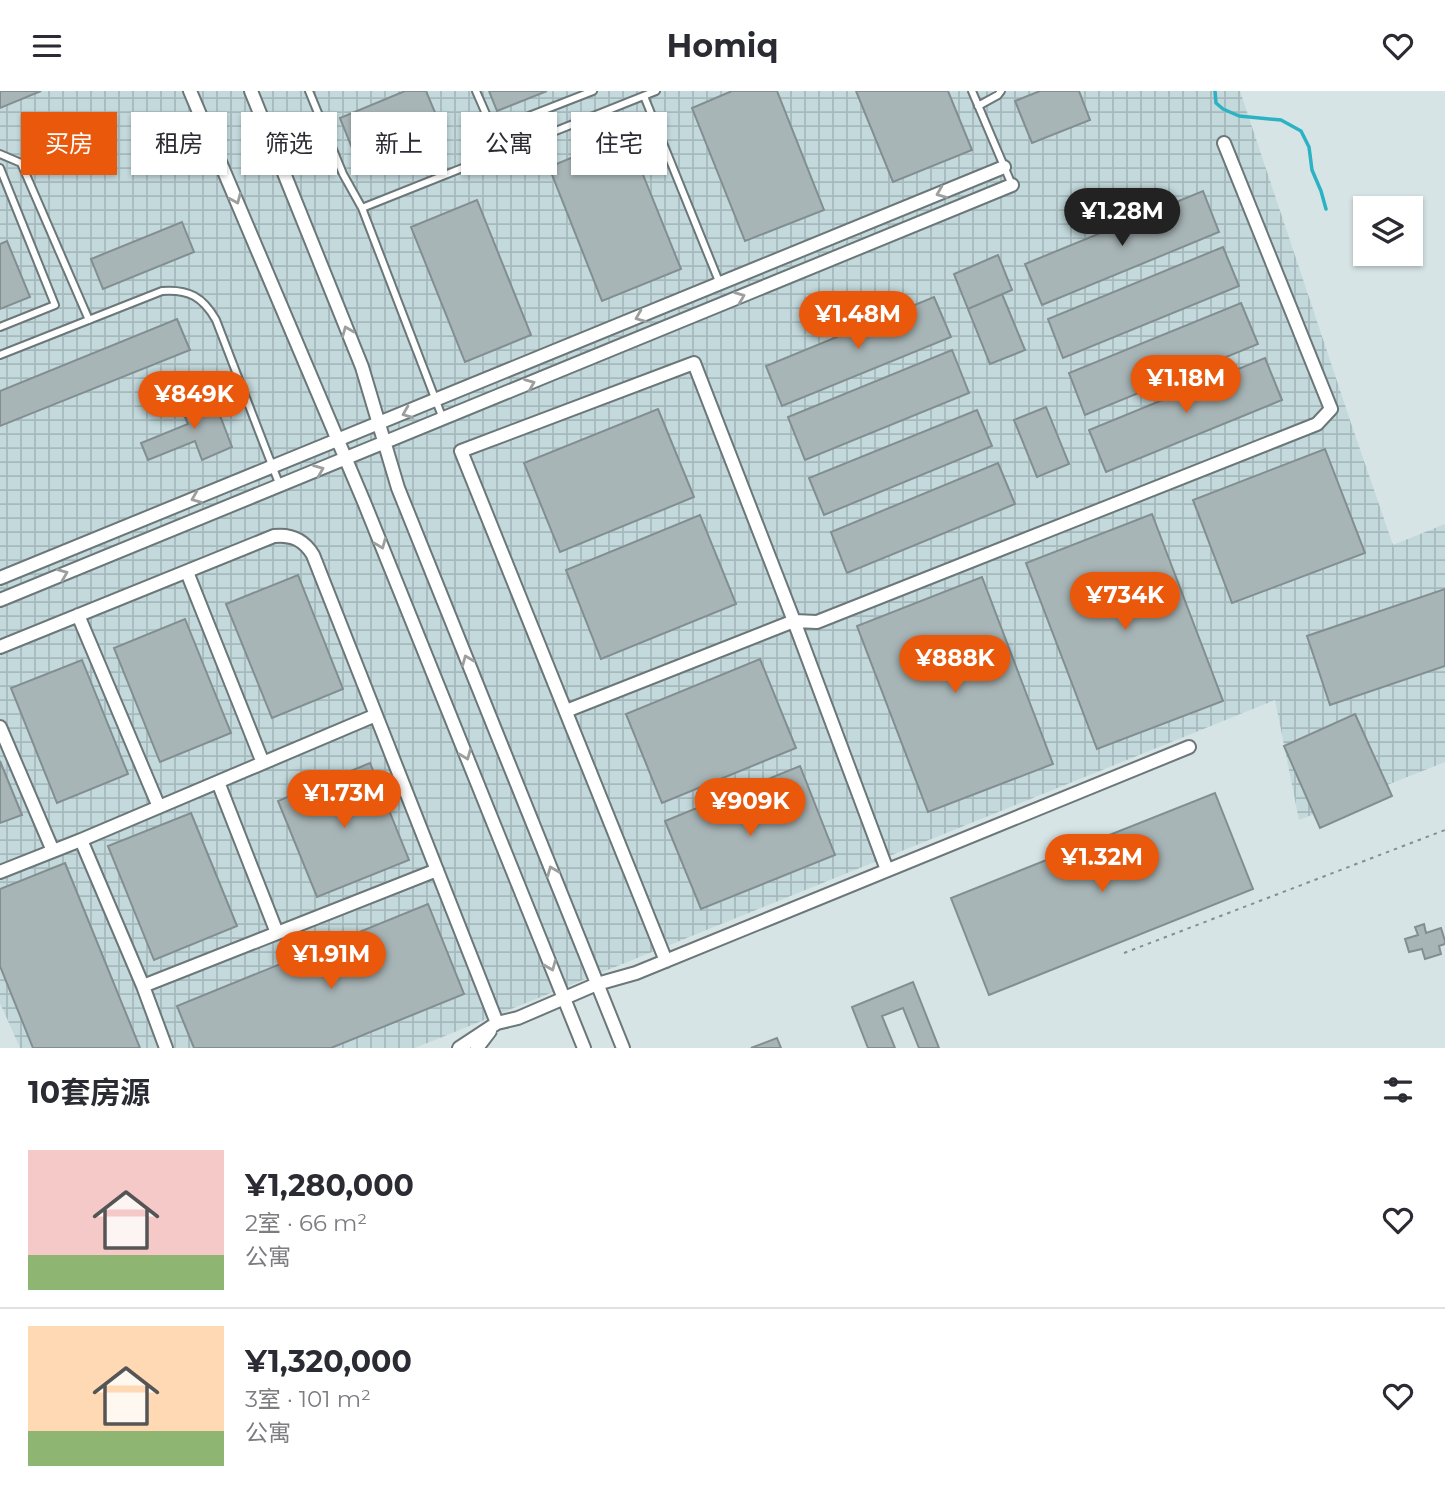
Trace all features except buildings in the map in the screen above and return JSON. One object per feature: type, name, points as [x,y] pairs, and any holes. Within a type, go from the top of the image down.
[{"type":"street","points":[[190,91],[346,459],[584,1048]]},
{"type":"street","points":[[251,91],[362,367],[398,488],[623,1048]]},
{"type":"street","points":[[566,711],[794,621],[817,622],[1317,424],[1331,409],[1224,143]]},
{"type":"street","points":[[0,578],[1004,167]]},
{"type":"street","points":[[0,600],[1012,185]]},
{"type":"street","points":[[666,961],[461,451],[694,363],[887,870]]},
{"type":"street","points":[[0,647],[274,536],[292,537],[302,542],[313,555],[497,1023]]},
{"type":"street","points":[[187,572],[263,763]]},
{"type":"street","points":[[78,615],[159,807]]},
{"type":"street","points":[[0,872],[376,715]]},
{"type":"street","points":[[0,727],[53,851]]},
{"type":"street","points":[[459,1048],[497,1023],[518,1017],[597,983],[636,973],[1189,747]]},
{"type":"street","points":[[218,782],[277,933]]},
{"type":"street","points":[[81,840],[143,986],[166,1048]]},
{"type":"street","points":[[143,986],[437,870]]},
{"type":"street","points":[[477,1048],[497,1023]]},
{"type":"lane","points":[[309,91],[343,174],[362,208],[443,419]]},
{"type":"lane","points":[[476,91],[493,130],[593,91]]},
{"type":"lane","points":[[362,208],[656,91]]},
{"type":"lane","points":[[972,91],[1012,185]]},
{"type":"lane","points":[[978,106],[1001,91]]},
{"type":"lane","points":[[644,96],[720,283]]},
{"type":"lane","points":[[0,154],[21,163],[89,320]]},
{"type":"lane","points":[[0,168],[55,305],[0,327]]},
{"type":"lane","points":[[0,355],[162,291],[188,293],[200,299],[216,320],[280,486]]},
{"type":"path","points":[[1124,953],[1445,830]]},
{"type":"shaded area","points":[[0,91],[1240,91],[1393,545],[1445,524],[1445,762],[1299,820],[1275,700],[415,1048],[20,1048],[0,1003]]},
{"type":"waterway","points":[[1215,91],[1216,103],[1223,109],[1239,116],[1281,120],[1301,131],[1309,147],[1312,170],[1326,209]]}]
